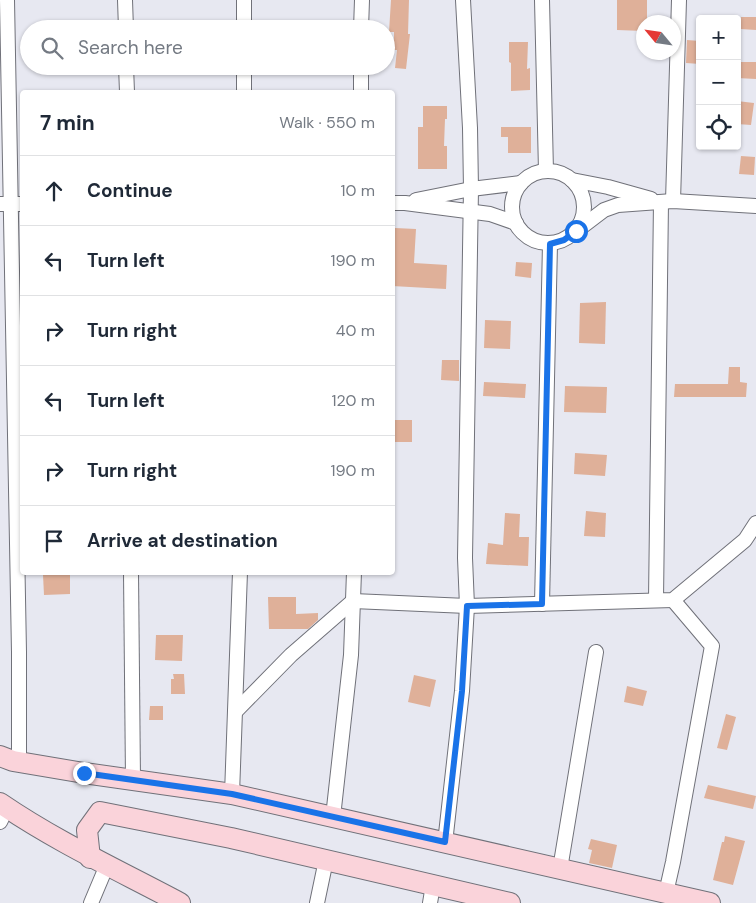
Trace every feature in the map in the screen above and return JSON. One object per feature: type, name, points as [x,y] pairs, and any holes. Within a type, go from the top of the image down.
[{"type":"main road","points":[[0,756],[19,762],[232,794],[710,903]]},
{"type":"main road","points":[[99,861],[87,830],[100,812],[231,838],[326,860],[432,894],[510,903]]},
{"type":"main road","points":[[2,814],[180,903]]},
{"type":"street","points":[[8,0],[19,632],[19,762]]},
{"type":"street","points":[[126,0],[126,20]]},
{"type":"street","points":[[244,0],[244,20]]},
{"type":"street","points":[[361,20],[362,0]]},
{"type":"street","points":[[445,842],[462,691],[467,606],[465,558],[471,189],[463,0]]},
{"type":"street","points":[[542,0],[546,171]]},
{"type":"street","points":[[656,600],[667,202],[679,0]]},
{"type":"street","points":[[126,75],[127,90]]},
{"type":"street","points":[[244,75],[244,90]]},
{"type":"street","points":[[361,75],[361,90]]},
{"type":"street","points":[[667,202],[572,180],[560,173],[546,171],[533,174],[521,183],[514,195],[512,209],[516,223],[524,235],[536,242],[550,244],[564,240],[604,210],[618,205],[667,202],[756,206]]},
{"type":"street","points":[[572,180],[581,191],[585,205],[583,219],[576,231]]},
{"type":"street","points":[[399,203],[471,189],[521,183]]},
{"type":"street","points":[[399,203],[490,214],[516,223]]},
{"type":"street","points":[[542,604],[550,244]]},
{"type":"street","points":[[235,712],[291,655],[353,601],[467,606],[673,600],[744,540],[756,523]]},
{"type":"street","points":[[131,575],[133,780]]},
{"type":"street","points":[[232,794],[240,575]]},
{"type":"street","points":[[333,817],[351,655],[354,575]]},
{"type":"street","points":[[666,893],[712,646],[673,600]]},
{"type":"street","points":[[560,869],[596,652]]},
{"type":"street","points":[[316,903],[326,860]]},
{"type":"street","points":[[91,903],[99,861]]},
{"type":"building","points":[[391,0],[409,0],[408,34],[410,34],[406,69],[395,68],[397,50],[395,50],[395,20],[390,20]]},
{"type":"building","points":[[617,0],[647,0],[647,15],[636,15],[636,31],[617,30]]},
{"type":"building","points":[[741,17],[756,17],[756,30],[741,29]]},
{"type":"building","points":[[687,40],[696,41],[696,64],[686,63]]},
{"type":"building","points":[[509,42],[528,42],[527,69],[530,68],[530,90],[511,91]]},
{"type":"building","points":[[741,62],[756,62],[756,79],[741,78]]},
{"type":"building","points":[[741,101],[754,103],[751,125],[741,124]]},
{"type":"building","points":[[423,106],[447,106],[444,146],[447,146],[447,169],[418,169],[418,127],[423,127]]},
{"type":"building","points":[[501,127],[531,127],[531,153],[508,153],[508,137],[501,137]]},
{"type":"building","points":[[741,156],[755,157],[754,175],[739,174]]},
{"type":"building","points":[[395,228],[416,229],[414,263],[447,265],[446,289],[395,286]]},
{"type":"building","points":[[516,262],[532,263],[531,278],[515,276]]},
{"type":"building","points":[[606,302],[605,344],[579,343],[580,303]]},
{"type":"building","points":[[485,320],[511,321],[510,349],[484,348]]},
{"type":"building","points":[[442,360],[459,360],[459,381],[441,380]]},
{"type":"building","points":[[729,367],[740,367],[740,382],[747,383],[746,397],[674,397],[675,384],[728,384]]},
{"type":"building","points":[[484,382],[526,384],[525,398],[483,396]]},
{"type":"building","points":[[565,386],[607,387],[606,413],[564,412]]},
{"type":"building","points":[[395,420],[412,420],[412,442],[395,442]]},
{"type":"building","points":[[575,453],[607,455],[605,476],[574,474]]},
{"type":"building","points":[[586,511],[606,513],[605,537],[584,536]]},
{"type":"building","points":[[505,513],[520,514],[519,537],[529,537],[528,566],[486,564],[488,543],[503,545]]},
{"type":"building","points":[[43,575],[70,575],[70,594],[44,595]]},
{"type":"building","points":[[268,597],[296,597],[296,614],[318,613],[318,620],[308,629],[269,629]]},
{"type":"building","points":[[156,635],[183,635],[182,661],[155,660]]},
{"type":"building","points":[[173,674],[184,674],[185,694],[171,694]]},
{"type":"building","points":[[414,675],[436,680],[430,707],[408,702]]},
{"type":"building","points":[[627,686],[647,691],[643,706],[624,702]]},
{"type":"building","points":[[150,706],[163,706],[163,720],[149,720]]},
{"type":"building","points":[[726,714],[736,717],[727,750],[717,748]]},
{"type":"building","points":[[708,785],[756,796],[753,809],[704,798]]},
{"type":"building","points":[[725,836],[745,841],[733,885],[713,880]]},
{"type":"building","points":[[591,839],[617,845],[612,868],[589,863],[592,850],[588,849]]},
{"type":"route","points":[[84,773],[232,794],[445,842],[462,691],[467,606],[542,604],[550,244],[564,240],[576,231]]}]
